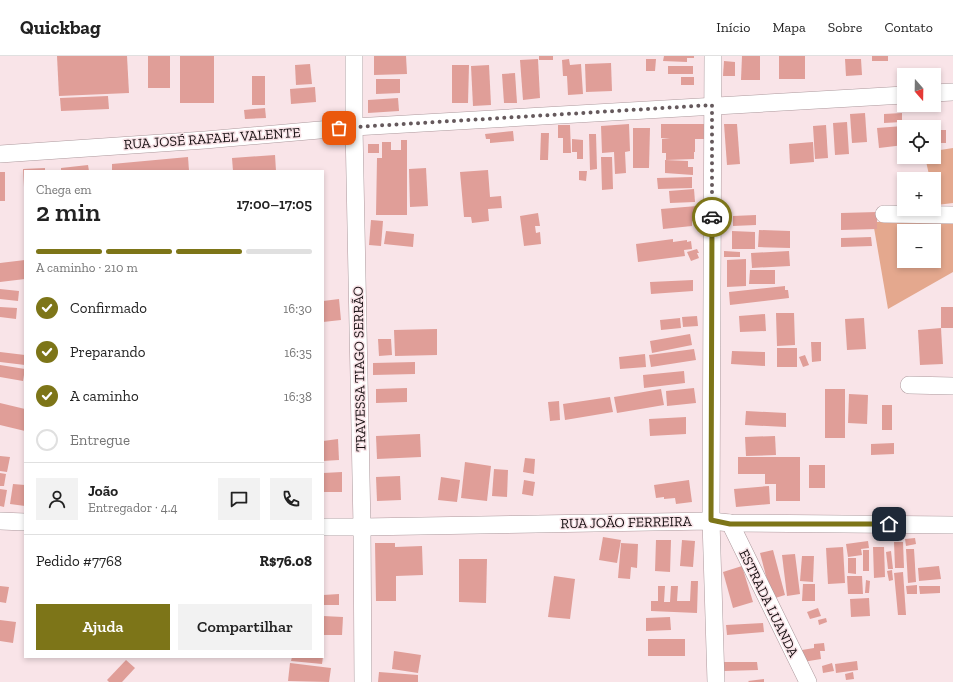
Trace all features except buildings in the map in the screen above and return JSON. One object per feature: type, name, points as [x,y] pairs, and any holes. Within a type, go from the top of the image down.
[{"type":"street","name":"TRAVESSA TIAGO SERRÃO","points":[[354,56],[354,127],[362,527],[363,682]]},
{"type":"street","points":[[713,56],[711,520],[716,682]]},
{"type":"street","points":[[941,93],[953,92]]},
{"type":"street","name":"RUA JOSÉ RAFAEL VALENTE","points":[[0,154],[205,140],[354,127],[897,95]]},
{"type":"street","points":[[884,214],[953,214]]},
{"type":"street","points":[[909,385],[953,386]]},
{"type":"street","name":"RUA JOÃO FERREIRA","points":[[324,527],[711,520],[730,524],[953,525]]},
{"type":"street","points":[[0,522],[24,522]]},
{"type":"street","name":"ESTRADA LUANDA","points":[[730,524],[808,682]]},
{"type":"shaded area","points":[[953,148],[953,203],[941,204],[941,172],[928,172],[927,164],[941,164],[941,150]]},
{"type":"shaded area","points":[[873,222],[953,222],[953,272],[888,309]]},
{"type":"way so far","points":[[339,128],[712,105],[712,217]]},
{"type":"route","points":[[712,217],[711,520],[730,524],[889,524]]}]
